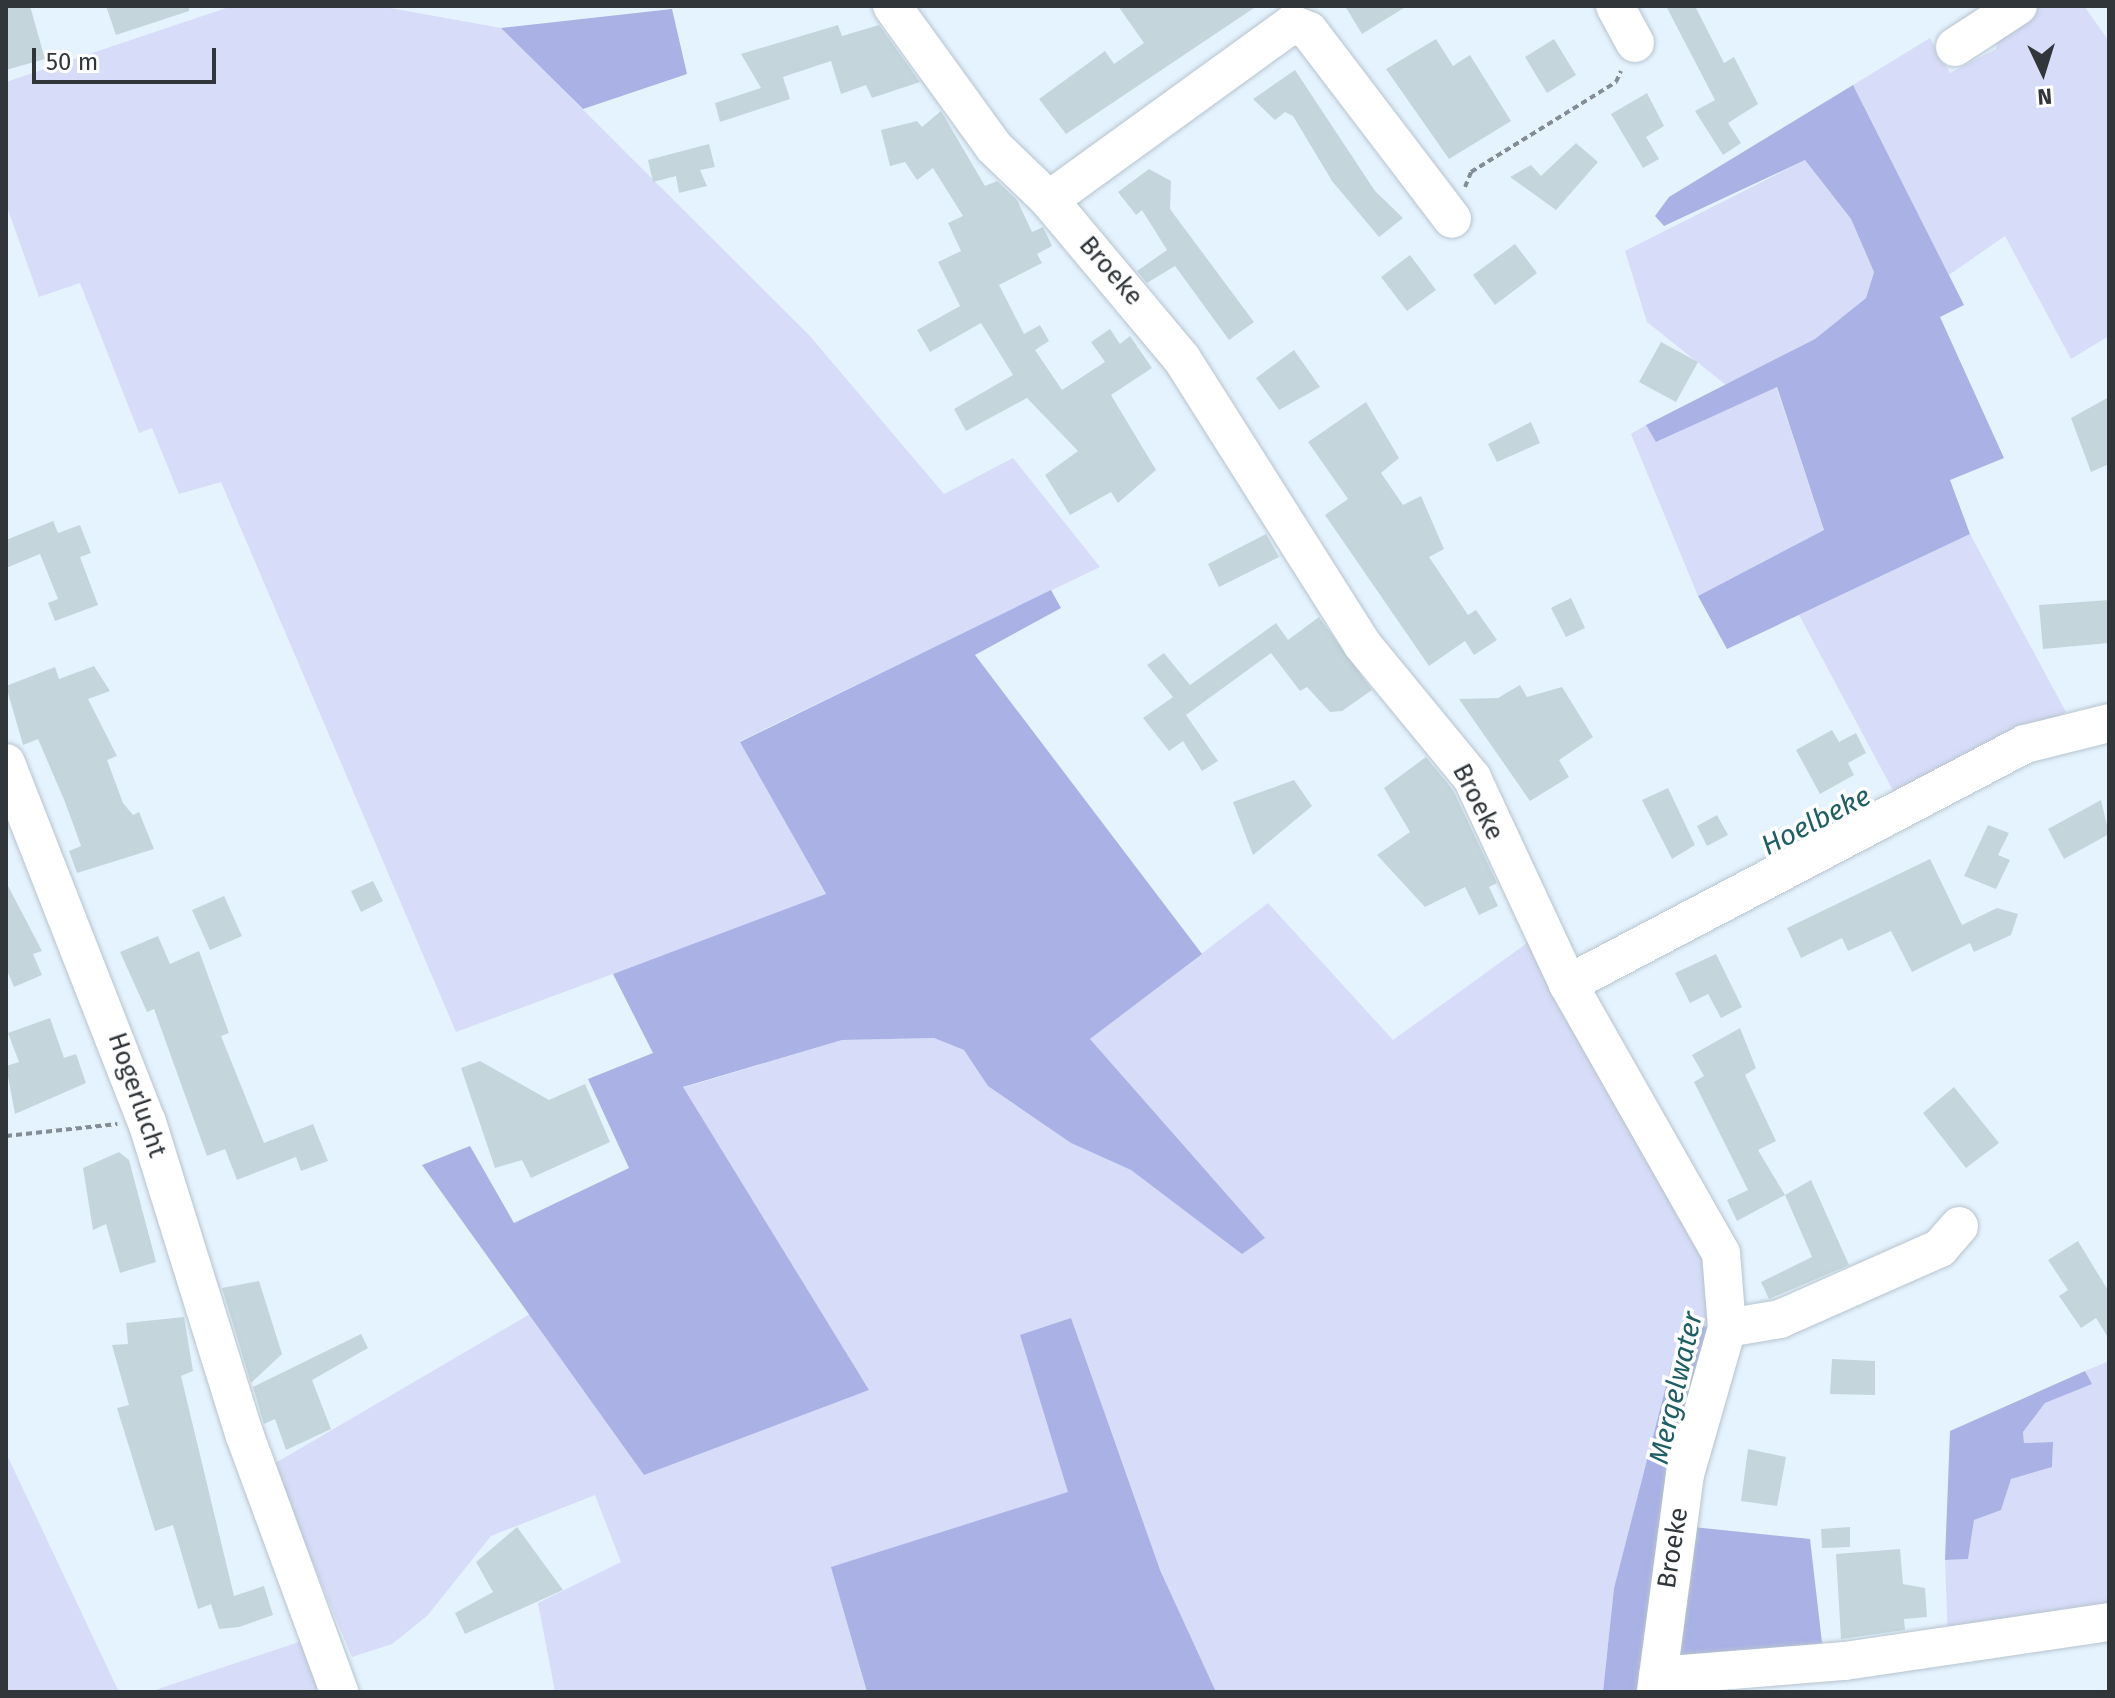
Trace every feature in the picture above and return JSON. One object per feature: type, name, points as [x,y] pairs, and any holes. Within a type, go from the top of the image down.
[{"type":"street","name":"Broeke","points":[[892,6],[984,135],[1049,200],[1182,359],[1362,644],[1472,778],[1568,984],[1721,1253],[1727,1328],[1685,1474],[1657,1684],[1845,1661],[2109,1622]]},
{"type":"street","points":[[1615,6],[1635,43]]},
{"type":"street","points":[[1955,47],[2018,6]]},
{"type":"street","points":[[1049,200],[1292,24],[1309,31],[1452,219]]},
{"type":"street","points":[[1568,984],[2025,744],[2109,723]]},
{"type":"street","name":"Hogerlucht","points":[[6,763],[147,1122],[245,1436],[339,1692]]},
{"type":"street","points":[[1727,1328],[1795,1312],[1940,1248],[1959,1226]]},
{"type":"path","points":[[1471,172],[1616,82]]},
{"type":"path","points":[[6,1136],[147,1122]]},
{"type":"shaded area","points":[[232,6],[379,6],[501,28],[809,335],[944,494],[1013,458],[1100,567],[740,741],[826,895],[456,1032],[221,482],[179,494],[152,428],[139,433],[80,283],[39,297],[6,204],[6,82]]},
{"type":"shaded area","points":[[2039,6],[2084,6],[2109,41],[2109,336],[2071,359],[2005,236],[1949,275],[1853,85],[1930,38],[1950,73],[1996,49],[1998,26]]},
{"type":"shaded area","points":[[672,9],[687,74],[583,109],[501,28]]},
{"type":"shaded area","points":[[1853,85],[1964,305],[1940,317],[2004,458],[1950,480],[1970,534],[1727,649],[1698,596],[1824,530],[1777,387],[1656,442],[1646,425],[1815,339],[1866,298],[1874,272],[1851,219],[1805,160],[1664,226],[1655,216],[1669,197]]},
{"type":"shaded area","points":[[1805,160],[1851,219],[1874,272],[1866,298],[1815,339],[1726,385],[1647,322],[1625,251]]},
{"type":"shaded area","points":[[1776,386],[1824,530],[1698,596],[1631,434],[1646,425],[1657,442]]},
{"type":"shaded area","points":[[1970,534],[2066,712],[1897,798],[1799,615]]},
{"type":"shaded area","points":[[1051,590],[1061,608],[975,655],[1202,954],[1090,1039],[1265,1238],[1242,1254],[1131,1170],[1071,1143],[988,1086],[964,1050],[934,1038],[842,1040],[683,1087],[869,1390],[644,1475],[422,1165],[470,1146],[514,1223],[629,1168],[588,1079],[653,1053],[613,974],[826,894],[740,742]]},
{"type":"shaded area","points":[[1268,903],[1393,1040],[1534,938],[1705,1248],[1709,1327],[1682,1325],[1614,1588],[1603,1692],[1216,1692],[1160,1570],[1020,1335],[1069,1492],[832,1567],[867,1692],[555,1692],[538,1603],[621,1562],[595,1495],[491,1536],[427,1616],[392,1644],[352,1657],[272,1465],[530,1314],[644,1475],[869,1390],[682,1088],[842,1040],[934,1038],[964,1050],[989,1086],[1071,1143],[1131,1170],[1243,1253],[1264,1238],[1090,1039]]},
{"type":"shaded area","points":[[1071,1318],[1160,1570],[1216,1692],[867,1692],[831,1567],[1068,1492],[1020,1335]]},
{"type":"shaded area","points":[[1682,1324],[1709,1327],[1693,1527],[1810,1539],[1824,1660],[1683,1692],[1603,1692],[1614,1588]]},
{"type":"shaded area","points":[[2109,1361],[2109,1614],[1948,1643],[1945,1560],[1968,1559],[1974,1520],[2001,1509],[2011,1479],[2052,1466],[2053,1442],[2024,1443],[2023,1432],[2045,1403],[2091,1384],[2085,1371]]},
{"type":"shaded area","points":[[2085,1371],[2092,1384],[2045,1403],[2023,1432],[2024,1443],[2053,1442],[2052,1467],[2011,1479],[2001,1510],[1974,1520],[1968,1559],[1945,1560],[1950,1431]]},
{"type":"shaded area","points":[[6,1453],[119,1692],[6,1692]]},
{"type":"shaded area","points":[[302,1641],[319,1692],[149,1692]]},
{"type":"building","points":[[6,6],[30,6],[45,59],[6,70]]},
{"type":"building","points":[[106,6],[189,6],[189,11],[116,35]]},
{"type":"building","points":[[1118,6],[1257,6],[1066,134],[1039,99],[1105,51],[1114,64],[1144,43]]},
{"type":"building","points":[[1345,6],[1407,6],[1362,34]]},
{"type":"building","points":[[1666,6],[1695,6],[1724,63],[1734,57],[1758,104],[1728,123],[1741,143],[1723,155],[1695,111],[1715,100]]},
{"type":"building","points":[[838,25],[842,36],[879,25],[920,82],[872,98],[866,85],[841,94],[831,61],[783,77],[790,99],[720,122],[715,103],[761,88],[741,54]]},
{"type":"building","points":[[1436,39],[1453,66],[1470,55],[1511,121],[1449,159],[1386,69]]},
{"type":"building","points":[[1554,39],[1576,75],[1547,93],[1525,57]]},
{"type":"building","points":[[1295,70],[1375,191],[1403,218],[1379,237],[1332,181],[1293,116],[1285,112],[1275,120],[1253,99]]},
{"type":"building","points":[[1647,93],[1664,126],[1646,137],[1659,159],[1643,168],[1611,114]]},
{"type":"building","points":[[941,111],[985,186],[997,181],[1017,200],[1032,232],[1043,227],[1052,246],[1037,254],[1042,263],[999,285],[1024,334],[1040,325],[1049,341],[1035,350],[1062,390],[1105,362],[1091,342],[1110,329],[1120,344],[1130,336],[1152,368],[1111,395],[1156,470],[1118,503],[1111,492],[1070,515],[1045,475],[1078,451],[1027,398],[966,431],[954,409],[1013,375],[981,323],[930,352],[917,330],[960,306],[938,262],[961,251],[948,223],[963,216],[933,168],[917,180],[905,162],[890,166],[881,130],[917,121],[922,127]]},
{"type":"building","points":[[1576,143],[1598,162],[1556,210],[1510,177],[1531,165],[1541,176]]},
{"type":"building","points":[[709,144],[715,167],[700,170],[707,186],[679,193],[676,176],[653,182],[648,160]]},
{"type":"building","points":[[1149,169],[1171,181],[1170,209],[1254,322],[1229,340],[1175,266],[1147,283],[1137,271],[1167,250],[1142,210],[1136,215],[1118,192]]},
{"type":"building","points":[[1515,244],[1537,273],[1495,305],[1473,275]]},
{"type":"building","points":[[1410,255],[1436,290],[1407,311],[1381,277]]},
{"type":"building","points":[[1661,342],[1698,362],[1676,402],[1639,382]]},
{"type":"building","points":[[1294,350],[1320,387],[1279,410],[1256,378]]},
{"type":"building","points":[[2109,397],[2109,464],[2091,472],[2071,418]]},
{"type":"building","points":[[1366,402],[1399,458],[1381,473],[1403,505],[1421,496],[1444,549],[1429,557],[1468,615],[1476,610],[1497,640],[1474,655],[1465,641],[1429,666],[1325,515],[1348,499],[1308,442]]},
{"type":"building","points":[[1531,422],[1540,443],[1497,462],[1488,444]]},
{"type":"building","points":[[53,521],[58,533],[80,525],[91,553],[80,557],[98,605],[55,621],[48,603],[58,599],[40,554],[6,568],[6,540]]},
{"type":"building","points":[[1266,534],[1279,557],[1219,587],[1208,564]]},
{"type":"building","points":[[1571,598],[1585,628],[1566,637],[1551,608]]},
{"type":"building","points":[[2109,600],[2109,643],[2043,649],[2039,605]]},
{"type":"building","points":[[1319,617],[1372,690],[1342,711],[1330,712],[1307,687],[1300,691],[1271,653],[1186,715],[1218,761],[1202,771],[1183,741],[1169,751],[1143,718],[1173,697],[1147,665],[1164,653],[1190,685],[1276,623],[1288,640]]},
{"type":"building","points":[[94,666],[110,691],[88,699],[117,756],[107,760],[123,803],[133,815],[139,812],[154,849],[77,873],[69,851],[81,846],[65,802],[38,739],[23,745],[6,686],[55,667],[59,679]]},
{"type":"building","points":[[1520,685],[1527,697],[1562,687],[1593,737],[1559,760],[1569,777],[1530,801],[1459,699],[1498,698]]},
{"type":"building","points":[[1832,730],[1839,742],[1856,733],[1866,753],[1848,763],[1854,775],[1820,794],[1796,750]]},
{"type":"building","points":[[1426,757],[1453,790],[1497,883],[1489,887],[1498,906],[1479,915],[1465,887],[1425,907],[1377,855],[1410,832],[1384,788]]},
{"type":"building","points":[[1294,780],[1312,806],[1253,855],[1233,802]]},
{"type":"building","points":[[1668,788],[1695,845],[1672,859],[1642,800]]},
{"type":"building","points":[[2101,800],[2109,834],[2064,859],[2048,829]]},
{"type":"building","points":[[1717,815],[1728,835],[1707,846],[1697,826]]},
{"type":"building","points":[[1988,825],[2009,833],[1998,855],[2010,860],[1996,889],[1964,876]]},
{"type":"building","points":[[1930,859],[1962,925],[1997,908],[2018,914],[2011,935],[1974,952],[1970,943],[1912,972],[1891,931],[1848,951],[1842,938],[1801,958],[1787,928]]},
{"type":"building","points":[[373,881],[383,901],[361,912],[351,891]]},
{"type":"building","points":[[6,882],[42,951],[33,954],[42,975],[14,987],[6,968]]},
{"type":"building","points":[[224,896],[242,936],[210,950],[192,910]]},
{"type":"building","points":[[158,936],[170,964],[199,951],[229,1033],[221,1036],[264,1143],[313,1124],[328,1161],[301,1171],[296,1157],[237,1180],[225,1149],[207,1156],[154,1009],[147,1012],[120,952]]},
{"type":"building","points":[[1716,954],[1742,1007],[1721,1018],[1708,994],[1690,1003],[1675,973]]},
{"type":"building","points":[[50,1018],[64,1058],[76,1054],[86,1083],[15,1114],[6,1066],[19,1062],[8,1033]]},
{"type":"building","points":[[1740,1028],[1756,1068],[1745,1075],[1776,1141],[1758,1150],[1785,1195],[1737,1221],[1727,1200],[1748,1190],[1694,1082],[1704,1076],[1692,1055]]},
{"type":"building","points":[[480,1061],[549,1100],[585,1084],[610,1142],[531,1178],[522,1160],[495,1168],[461,1068]]},
{"type":"building","points":[[1954,1087],[1999,1143],[1966,1168],[1923,1113]]},
{"type":"building","points":[[119,1152],[129,1160],[156,1262],[120,1273],[106,1224],[93,1230],[83,1168]]},
{"type":"building","points":[[1811,1180],[1849,1265],[1769,1299],[1761,1282],[1812,1257],[1785,1195]]},
{"type":"building","points":[[2078,1241],[2109,1292],[2109,1339],[2096,1318],[2081,1328],[2059,1296],[2068,1290],[2048,1260]]},
{"type":"building","points":[[259,1281],[282,1354],[251,1383],[222,1288]]},
{"type":"building","points":[[184,1317],[193,1371],[181,1376],[234,1596],[264,1586],[273,1615],[239,1627],[219,1629],[211,1604],[198,1609],[173,1525],[155,1531],[117,1408],[129,1405],[112,1345],[128,1344],[126,1323]]},
{"type":"building","points":[[361,1334],[368,1348],[312,1380],[331,1429],[286,1450],[275,1419],[264,1424],[253,1387]]},
{"type":"building","points":[[1832,1359],[1875,1361],[1875,1395],[1830,1394]]},
{"type":"building","points":[[1748,1449],[1786,1457],[1777,1506],[1741,1501]]},
{"type":"building","points":[[517,1527],[563,1590],[465,1634],[455,1613],[493,1592],[476,1562]]},
{"type":"building","points":[[1850,1527],[1850,1547],[1822,1548],[1821,1529]]},
{"type":"building","points":[[1900,1549],[1903,1584],[1925,1588],[1927,1617],[1904,1619],[1905,1630],[1841,1639],[1836,1554]]},
{"type":"water label","name":"Hoelbeke","points":[[1816,821]]},
{"type":"water label","name":"Mergelwater","points":[[1676,1388]]}]
